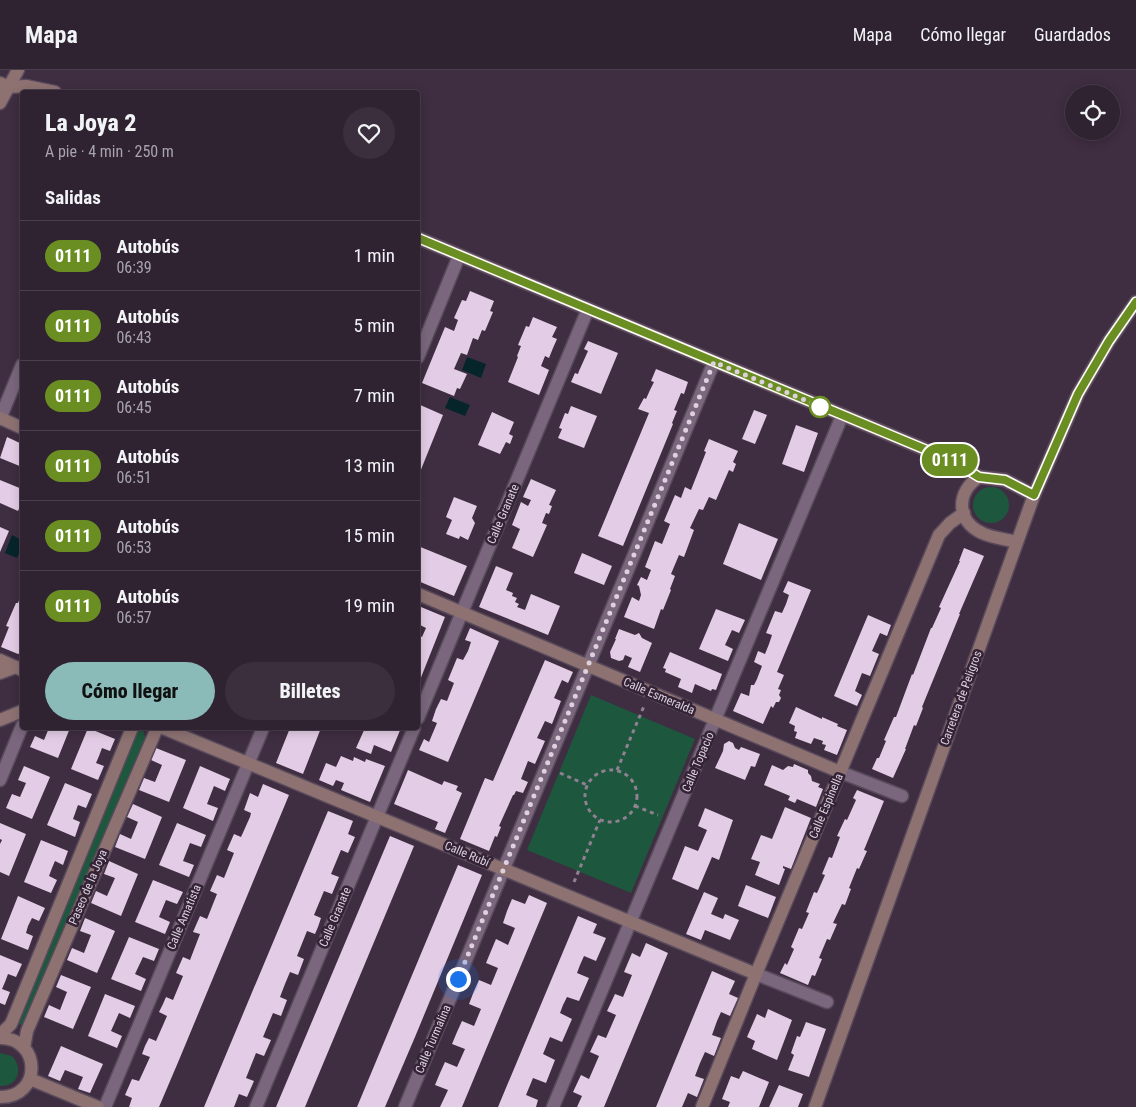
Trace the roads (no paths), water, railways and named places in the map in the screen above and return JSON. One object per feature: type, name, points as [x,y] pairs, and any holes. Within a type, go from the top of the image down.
[{"type":"street","points":[[0,104],[5,85],[18,70]]},
{"type":"street","points":[[5,85],[26,86],[45,90]]},
{"type":"street","points":[[420,239],[953,461],[979,477],[1005,480],[1034,495]]},
{"type":"street","points":[[420,352],[459,256]]},
{"type":"street","name":"Carretera de Peligros","points":[[815,1107],[1034,495],[1078,394],[1109,341],[1136,302]]},
{"type":"street","name":"Calle Granate","points":[[420,713],[588,309]]},
{"type":"street","name":"Calle Turmalina","points":[[405,1107],[714,362]]},
{"type":"street","points":[[20,369],[0,418],[20,427]]},
{"type":"street","name":"Calle Topacio","points":[[553,1107],[842,416]]},
{"type":"street","points":[[979,477],[971,482],[963,494],[962,505],[964,513],[972,527],[984,534],[1017,542]]},
{"type":"street","name":"Calle Espinella","points":[[702,1107],[939,535],[950,523],[964,513]]},
{"type":"street","name":"Calle Esmeralda","points":[[420,595],[715,720],[902,796]]},
{"type":"street","points":[[0,660],[19,668]]},
{"type":"street","points":[[0,673],[19,668]]},
{"type":"street","points":[[0,720],[20,712]]},
{"type":"street","points":[[0,780],[20,730]]},
{"type":"street","name":"Paseo de la Joya","points":[[0,1037],[11,1024],[131,730]]},
{"type":"street","name":"Paseo de la Joya","points":[[24,1048],[27,1030],[156,730]]},
{"type":"street","name":"Calle Rubí","points":[[168,730],[827,1002]]},
{"type":"street","name":"Calle Amatista","points":[[105,1107],[262,730]]},
{"type":"street","name":"Calle Granate","points":[[256,1107],[413,730]]},
{"type":"street","points":[[0,1037],[16,1042],[24,1048],[32,1062],[30,1079],[25,1087],[17,1094],[0,1097]]},
{"type":"street","points":[[30,1079],[98,1107]]}]
